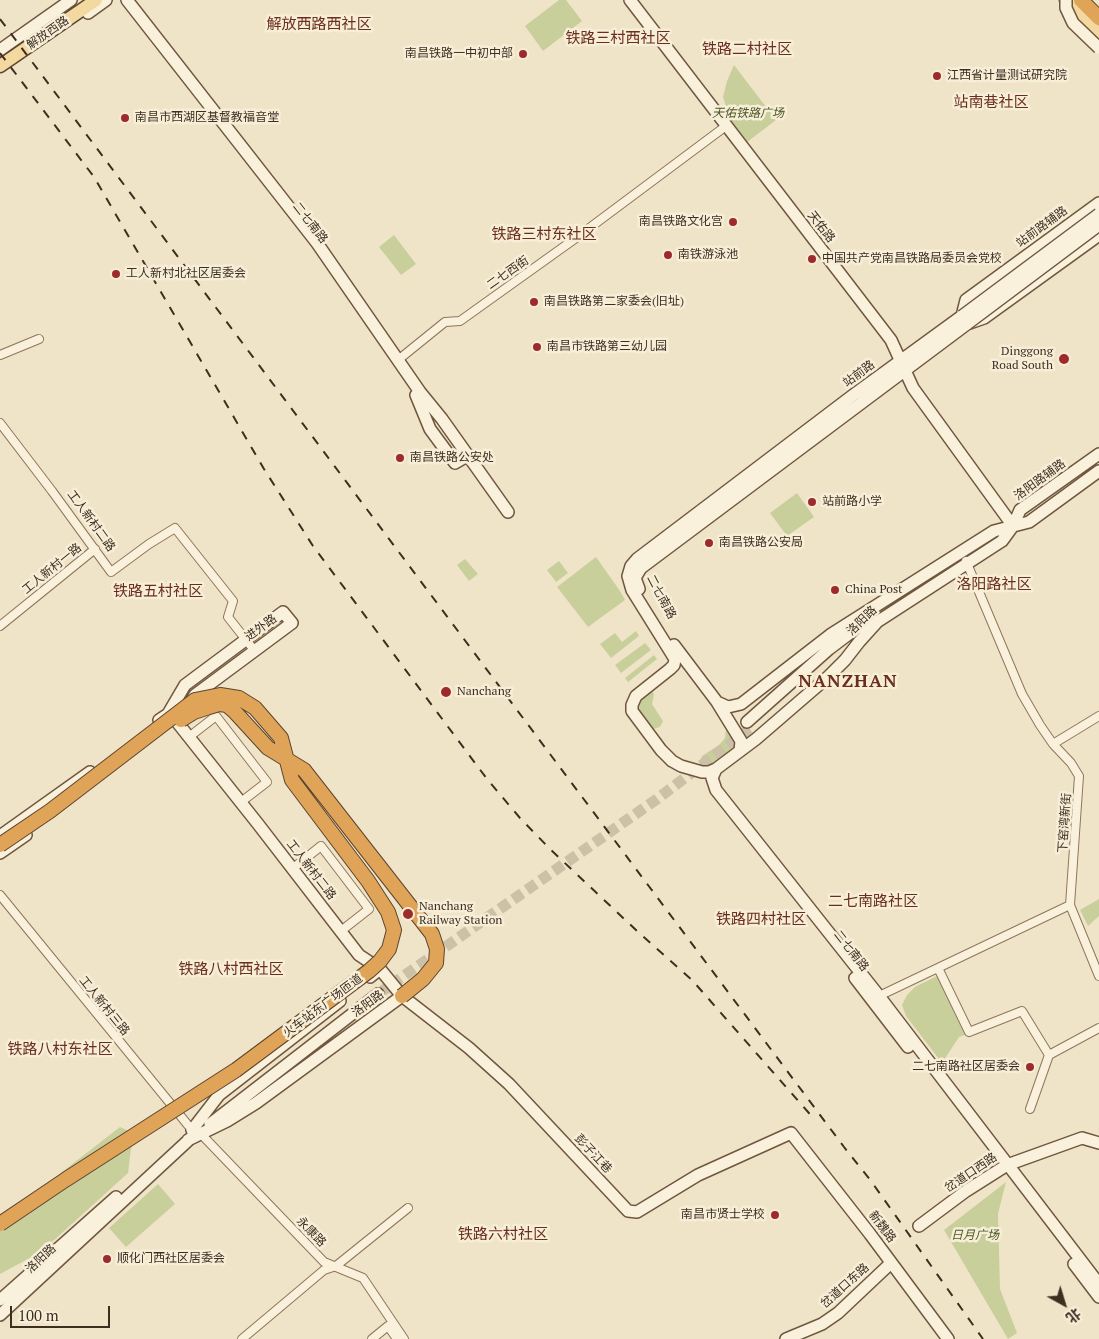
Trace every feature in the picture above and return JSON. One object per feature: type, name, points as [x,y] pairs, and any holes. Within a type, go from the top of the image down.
[{"type":"highway","points":[[1081,0],[1097,26]]},
{"type":"highway","points":[[1090,0],[1099,9]]},
{"type":"highway","name":"火车站东广场匝道","points":[[0,846],[50,811],[195,700],[220,695],[239,698],[254,708],[281,738],[292,780],[346,850],[388,912],[394,930],[389,949],[370,971],[236,1070],[0,1224]]},
{"type":"highway","points":[[173,718],[219,704],[227,705],[268,748],[304,770],[432,934],[437,949],[436,963],[423,979],[402,996]]},
{"type":"highway","name":"火车站东广场匝道","points":[[0,1232],[65,1180]]},
{"type":"main road","points":[[0,50],[71,0]]},
{"type":"main road","name":"解放西路","points":[[0,56],[81,0]]},
{"type":"main road","name":"解放西路","points":[[0,66],[96,0]]},
{"type":"main road","points":[[0,73],[106,0]]},
{"type":"main road","name":"天佑路","points":[[630,0],[890,340],[913,388],[1013,526]]},
{"type":"main road","points":[[1066,0],[1097,26]]},
{"type":"main road","points":[[1066,0],[1066,8],[1073,23],[1099,48]]},
{"type":"main road","name":"二七南路","points":[[123,1],[317,244],[420,392],[442,419],[508,512]]},
{"type":"main road","name":"二七南路","points":[[123,1],[315,252],[418,397],[430,429],[455,463],[467,456]]},
{"type":"main road","name":"站前路辅路","points":[[964,320],[966,300],[1099,203]]},
{"type":"main road","name":"站前路","points":[[964,320],[1099,214]]},
{"type":"main road","name":"站前路","points":[[640,562],[964,320],[1099,225]]},
{"type":"main road","points":[[964,320],[984,318],[1099,235]]},
{"type":"main road","name":"洛阳路辅路","points":[[1013,526],[1020,510],[1099,454]]},
{"type":"main road","name":"洛阳路","points":[[967,562],[876,619],[750,724],[829,649],[855,628],[1013,526],[1099,463]]},
{"type":"main road","points":[[1013,526],[1028,522],[1099,472]]},
{"type":"main road","name":"洛阳路","points":[[740,751],[834,671],[877,622],[1000,539],[1013,526]]},
{"type":"main road","name":"洛阳路","points":[[741,704],[830,635],[994,531],[1013,526]]},
{"type":"main road","name":"二七南路","points":[[640,562],[635,579],[637,586],[661,626],[717,702],[741,741],[740,751]]},
{"type":"main road","name":"二七南路","points":[[640,562],[628,571],[629,584],[648,617],[673,653],[675,662],[670,669],[636,696],[632,705],[632,711],[668,758],[681,766],[696,771],[1005,1167],[1099,1284]]},
{"type":"main road","name":"进外路","points":[[0,836],[173,718],[185,685],[283,612],[288,617],[292,623],[195,695],[173,718],[62,809],[0,853]]},
{"type":"main road","points":[[717,702],[728,706],[741,704]]},
{"type":"main road","points":[[741,704],[735,714],[735,721],[746,737],[750,740],[756,739]]},
{"type":"main road","name":"工人新村二路","points":[[173,718],[241,802],[340,931],[360,955],[380,969]]},
{"type":"main road","points":[[696,771],[706,773],[716,770],[740,751]]},
{"type":"main road","name":"二七南路","points":[[716,770],[712,775],[712,782],[716,790],[879,996],[1099,1297]]},
{"type":"main road","name":"洛阳路","points":[[0,1315],[193,1135],[219,1095],[380,969],[402,996],[256,1103],[193,1135]]},
{"type":"main road","name":"洛阳路","points":[[0,1300],[193,1135],[376,991]]},
{"type":"main road","name":"彭子江巷","points":[[402,996],[469,1048],[510,1084],[628,1211],[637,1212],[698,1175],[791,1133]]},
{"type":"main road","name":"新魏路","points":[[791,1133],[892,1262],[948,1339]]},
{"type":"main road","name":"岔道口西路","points":[[919,1226],[966,1191],[1005,1167],[1082,1138],[1099,1143]]},
{"type":"main road","name":"岔道口东路","points":[[786,1339],[822,1324],[838,1313],[892,1262]]},
{"type":"street","name":"二七西街","points":[[398,360],[445,322],[460,321],[576,238],[726,126]]},
{"type":"street","points":[[0,355],[39,339]]},
{"type":"street","name":"工人新村二路","points":[[0,423],[111,572],[149,544],[175,528],[233,601],[228,617],[254,650]]},
{"type":"street","name":"工人新村一路","points":[[0,626],[95,549]]},
{"type":"street","name":"下窑湾新街","points":[[967,562],[1022,694],[1053,744],[1070,762],[1079,776],[1070,905]]},
{"type":"street","points":[[189,737],[216,716],[267,782],[241,802]]},
{"type":"street","points":[[1053,744],[1099,716]]},
{"type":"street","points":[[292,868],[321,846],[369,909],[340,931]]},
{"type":"street","name":"工人新村三路","points":[[0,895],[193,1135]]},
{"type":"street","points":[[879,996],[1070,905],[1099,976]]},
{"type":"street","points":[[938,968],[970,1032],[1022,1010],[1049,1056]]},
{"type":"street","points":[[1030,1109],[1049,1056],[1099,1028]]},
{"type":"street","name":"永康路","points":[[193,1135],[324,1262],[363,1278],[404,1339]]},
{"type":"street","points":[[242,1339],[324,1270],[336,1266],[408,1208]]},
{"type":"street","points":[[372,1339],[388,1326],[397,1339]]},
{"type":"green space","points":[[559,0],[566,0],[582,21],[543,51],[525,26]]},
{"type":"green space","name":"天佑铁路广场","points":[[734,65],[776,120],[746,143],[732,126],[723,97]]},
{"type":"green space","points":[[394,235],[416,264],[401,275],[379,247]]},
{"type":"green space","points":[[797,493],[814,517],[787,536],[770,513]]},
{"type":"green space","points":[[596,557],[625,600],[588,627],[557,587]]},
{"type":"green space","points":[[465,559],[478,574],[469,581],[457,565]]},
{"type":"green space","points":[[559,561],[568,573],[556,582],[547,570]]},
{"type":"green space","points":[[636,631],[639,636],[611,658],[600,644],[615,633],[622,642]]},
{"type":"green space","points":[[645,643],[651,650],[621,673],[615,665]]},
{"type":"green space","points":[[654,655],[657,659],[628,682],[625,678]]},
{"type":"green space","points":[[652,691],[654,694],[652,704],[663,721],[660,727],[653,729],[639,711],[639,701]]},
{"type":"green space","points":[[730,728],[738,738],[736,747],[730,754],[711,767],[701,766],[702,756],[719,745],[725,738],[726,730]]},
{"type":"green space","points":[[1099,899],[1099,916],[1088,926],[1080,910]]},
{"type":"green space","points":[[937,976],[965,1035],[959,1037],[942,1063],[906,1016],[902,1005],[907,995],[915,987]]},
{"type":"green space","points":[[120,1127],[133,1133],[128,1173],[41,1252],[0,1274],[0,1220]]},
{"type":"green space","name":"日月广场","points":[[1006,1182],[998,1214],[1000,1289],[1017,1333],[1008,1339],[944,1230]]},
{"type":"green space","points":[[158,1184],[175,1204],[126,1247],[109,1228]]},
{"type":"tunnel","points":[[378,994],[657,799],[752,727]]},
{"type":"railway","points":[[0,19],[871,1181],[983,1339]]},
{"type":"railway","points":[[0,53],[94,177],[264,469],[313,546],[487,779],[520,818],[551,850],[692,980],[815,1120]]},
{"type":"place","name":"南昌铁路一中初中部","points":[[523,54]]},
{"type":"place","name":"江西省计量测试研究院","points":[[937,76]]},
{"type":"place","name":"南昌市西湖区基督教福音堂","points":[[125,118]]},
{"type":"place","name":"南昌铁路文化宫","points":[[733,222]]},
{"type":"place","name":"南铁游泳池","points":[[668,255]]},
{"type":"place","name":"中国共产党南昌铁路局委员会党校","points":[[812,259]]},
{"type":"place","name":"工人新村北社区居委会","points":[[116,274]]},
{"type":"place","name":"南昌铁路第二家委会(旧址)","points":[[534,302]]},
{"type":"place","name":"南昌市铁路第三幼儿园","points":[[537,347]]},
{"type":"place","name":"Dinggong Road South","points":[[1064,359]]},
{"type":"place","name":"南昌铁路公安处","points":[[400,458]]},
{"type":"place","name":"站前路小学","points":[[812,502]]},
{"type":"place","name":"南昌铁路公安局","points":[[709,543]]},
{"type":"place","name":"China Post","points":[[835,590]]},
{"type":"place","name":"Nanchang","points":[[446,692]]},
{"type":"place","name":"Nanchang Railway Station","points":[[408,914]]},
{"type":"place","name":"二七南路社区居委会","points":[[1030,1067]]},
{"type":"place","name":"南昌市贤士学校","points":[[775,1215]]},
{"type":"place","name":"顺化门西社区居委会","points":[[107,1259]]},
{"type":"district","name":"解放西路西社区","points":[[319,25]]},
{"type":"district","name":"铁路三村西社区","points":[[618,39]]},
{"type":"district","name":"铁路二村社区","points":[[747,50]]},
{"type":"district","name":"站南巷社区","points":[[991,103]]},
{"type":"district","name":"铁路三村东社区","points":[[544,235]]},
{"type":"district","name":"洛阳路社区","points":[[994,585]]},
{"type":"district","name":"铁路五村社区","points":[[158,592]]},
{"type":"district","name":"NANZHAN","points":[[848,682]]},
{"type":"district","name":"二七南路社区","points":[[873,902]]},
{"type":"district","name":"铁路四村社区","points":[[761,920]]},
{"type":"district","name":"铁路八村西社区","points":[[231,970]]},
{"type":"district","name":"铁路八村东社区","points":[[60,1050]]},
{"type":"district","name":"铁路六村社区","points":[[503,1235]]}]
